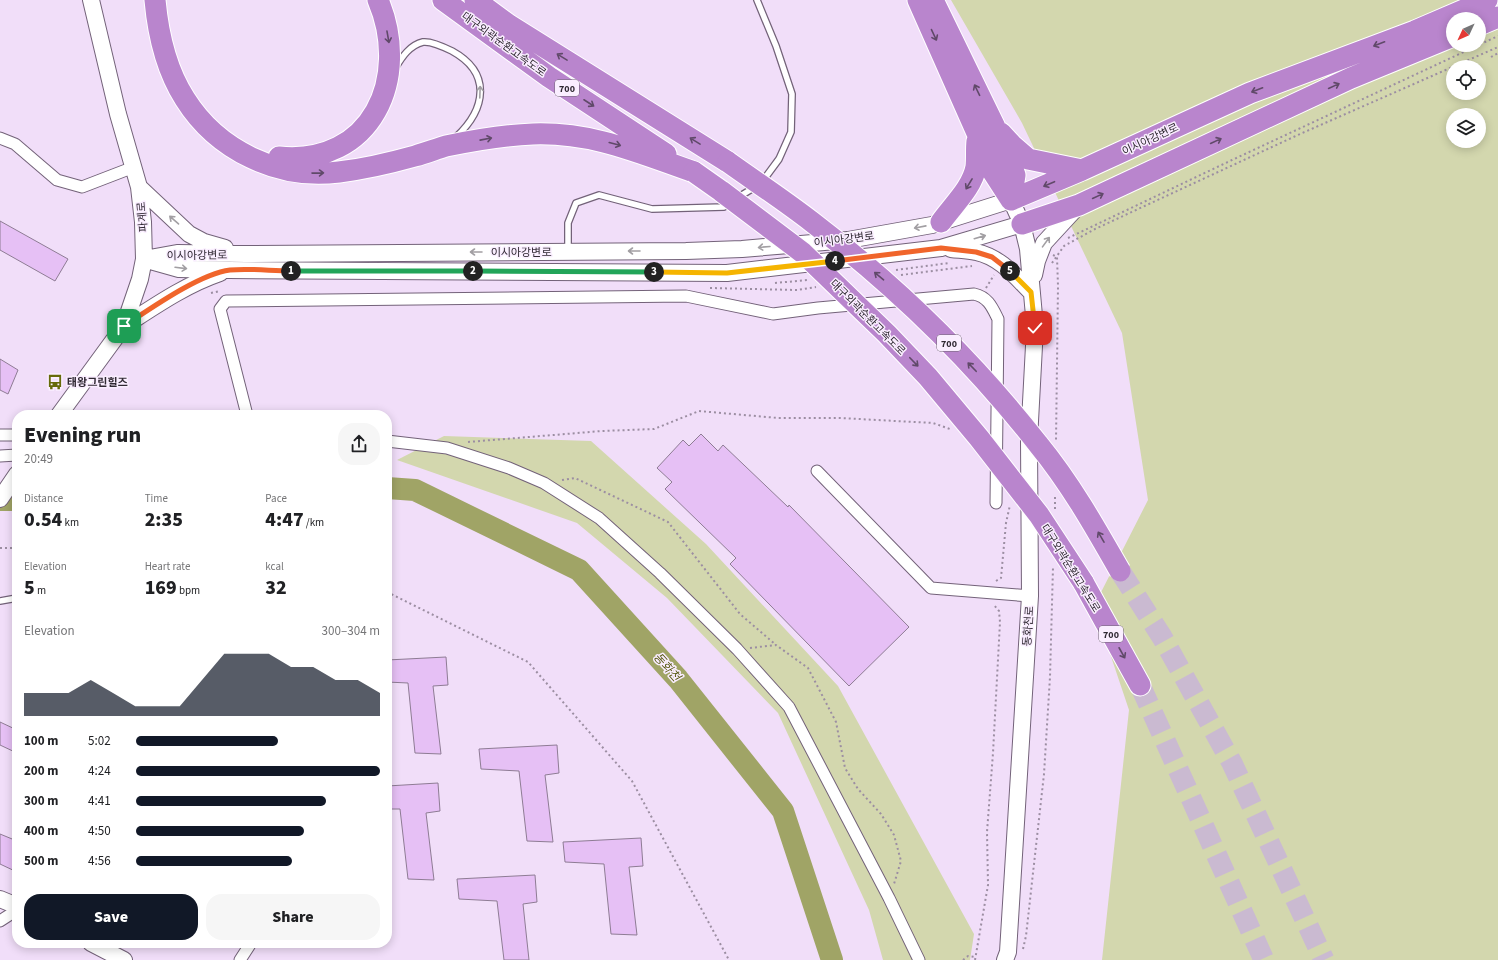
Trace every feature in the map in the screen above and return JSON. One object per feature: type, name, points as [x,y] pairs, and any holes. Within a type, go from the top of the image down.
[{"type":"highway","points":[[155,0],[166,55],[184,98],[209,129],[229,146],[264,164],[288,171],[332,173],[415,156],[446,146],[496,137],[534,134],[574,136],[616,144],[694,172]]},
{"type":"highway","points":[[163,0],[171,41],[185,79],[194,94],[214,120],[227,133],[245,145],[261,152],[278,157],[308,158],[325,154],[351,140],[372,117],[383,97],[388,79],[390,46],[386,25],[378,0]]},
{"type":"highway","name":"대구외곽순환고속도로","points":[[442,0],[549,77],[721,191],[803,253],[887,334],[928,377],[979,438],[1034,510],[1083,582],[1140,685]]},
{"type":"highway","name":"대구외곽순환고속도로","points":[[475,0],[509,25],[728,162],[812,221],[884,281],[933,326],[982,377],[1039,444],[1065,480],[1120,571]]},
{"type":"highway","points":[[918,0],[986,129],[1015,175],[1011,200]]},
{"type":"highway","points":[[933,0],[986,129],[1013,146],[1028,159],[1082,170]]},
{"type":"highway","name":"이시아강변로","points":[[1011,200],[1082,170],[1250,93],[1415,31],[1487,0]]},
{"type":"highway","points":[[1486,22],[1498,17]]},
{"type":"highway","name":"이시아강변로","points":[[1022,224],[1078,205],[1351,78],[1446,39]]},
{"type":"highway","points":[[941,222],[970,185],[986,129]]},
{"type":"main road","name":"파계로","points":[[63,410],[124,326],[140,279],[144,259],[143,222],[139,187],[118,114],[90,0]]},
{"type":"main road","points":[[139,187],[189,234],[204,242],[246,254]]},
{"type":"main road","name":"이시아강변로","points":[[144,259],[177,253],[246,254],[686,251],[765,247],[848,240],[941,222],[1011,200]]},
{"type":"main road","points":[[1011,200],[1022,224],[1028,249],[1031,292]]},
{"type":"main road","points":[[1031,292],[1042,265],[1044,243],[1078,205]]},
{"type":"main road","name":"이시아강변로","points":[[144,259],[179,269],[727,273],[941,248],[1022,224]]},
{"type":"main road","points":[[941,248],[976,252],[992,257],[1008,269],[1031,292]]},
{"type":"main road","points":[[124,326],[175,294],[204,278],[229,270]]},
{"type":"main road","name":"동화천로","points":[[1005,960],[1008,952],[1030,596],[1029,440],[1035,327],[1031,292]]},
{"type":"main road","points":[[0,499],[12,481]]},
{"type":"main road","points":[[0,900],[12,904]]},
{"type":"main road","points":[[101,948],[124,960]]},
{"type":"street","points":[[0,138],[15,144],[57,180],[82,187],[134,167]]},
{"type":"street","points":[[246,410],[220,309],[226,301],[686,296],[773,314],[818,308],[974,294],[982,296],[991,305],[998,319],[996,503]]},
{"type":"street","points":[[0,435],[12,435]]},
{"type":"street","points":[[392,442],[447,448],[509,468],[544,483],[599,518],[660,573],[737,649],[789,707],[889,898],[919,960]]},
{"type":"street","points":[[0,456],[12,455]]},
{"type":"street","points":[[817,471],[931,588],[1030,596]]},
{"type":"street","points":[[0,921],[12,913]]},
{"type":"street","points":[[240,960],[248,948]]},
{"type":"lane","points":[[568,252],[568,223],[576,203],[599,195],[652,209],[724,207],[764,181],[779,159],[791,132],[792,94],[776,46],[757,0]]},
{"type":"lane","points":[[388,79],[403,56],[412,47],[423,42],[445,47],[458,55],[473,68],[480,80],[481,92],[478,104],[473,116],[464,129],[446,146]]},
{"type":"lane","points":[[0,601],[12,599]]},
{"type":"path","points":[[1062,241],[1498,36]]},
{"type":"path","points":[[1042,265],[1057,257],[1064,246],[1096,229],[1300,134],[1498,46]]},
{"type":"path","points":[[1491,56],[1498,53]]},
{"type":"path","points":[[1042,265],[1054,251]]},
{"type":"path","points":[[1056,441],[1057,257]]},
{"type":"path","points":[[982,296],[996,271],[999,262]]},
{"type":"path","points":[[447,448],[462,443],[602,431],[654,429],[699,411],[778,418],[840,418],[933,423],[954,431]]},
{"type":"path","points":[[544,483],[575,478],[668,522],[740,614],[776,645],[808,668],[836,722],[845,768],[858,789],[881,814],[894,835],[901,861],[889,898]]},
{"type":"path","points":[[1055,488],[1055,512]]},
{"type":"path","points":[[0,548],[12,548]]},
{"type":"path","points":[[1022,954],[1026,936],[1044,774],[1050,677],[1053,567]]},
{"type":"path","points":[[392,594],[528,662],[632,781],[729,960]]},
{"type":"path","points":[[963,960],[968,956],[976,959],[988,885],[987,832],[1000,622],[999,611],[995,606],[990,604]]},
{"type":"path","points":[[737,649],[776,645]]},
{"type":"green space","points":[[951,0],[1479,0],[1498,25],[1498,960],[1102,960],[1129,710],[1094,606],[1148,500],[1122,333],[1022,123]]},
{"type":"green space","points":[[444,436],[591,441],[706,544],[838,686],[974,934],[970,960],[883,960],[869,910],[778,713],[667,598],[577,523],[397,460]]},
{"type":"building","points":[[0,221],[68,259],[55,281],[0,250]]},
{"type":"building","points":[[0,359],[18,370],[8,394],[0,390]]},
{"type":"building","points":[[701,434],[718,451],[723,445],[788,507],[789,505],[909,627],[849,686],[730,564],[736,558],[665,489],[672,482],[657,468],[683,440],[689,446]]},
{"type":"building","points":[[446,657],[448,685],[433,686],[441,754],[415,753],[408,683],[392,682],[392,660]]},
{"type":"building","points":[[0,722],[12,728],[12,751],[0,745]]},
{"type":"building","points":[[557,745],[559,773],[545,775],[553,842],[527,841],[519,771],[481,769],[479,749]]},
{"type":"building","points":[[438,783],[440,811],[426,813],[434,880],[408,879],[400,809],[392,809],[392,786]]},
{"type":"building","points":[[0,834],[12,839],[12,870],[0,864]]},
{"type":"building","points":[[641,838],[643,866],[629,867],[637,935],[611,934],[604,864],[565,862],[563,842]]},
{"type":"building","points":[[535,875],[537,902],[523,904],[529,960],[504,960],[497,901],[459,899],[457,879]]},
{"type":"waterway","name":"동화천","points":[[392,488],[415,490],[579,570],[678,679],[783,811],[832,960]]},
{"type":"waterway","name":"동화천","points":[[0,500],[12,500]]},
{"type":"tunnel","points":[[1120,571],[1162,637],[1232,763],[1324,960]]},
{"type":"tunnel","points":[[1140,685],[1264,960]]},
{"type":"place","name":"태왕그린힐즈","points":[[55,382]]},
{"type":"route","points":[[124,326],[169,297],[204,278],[229,270],[727,273],[757,271],[941,248],[976,252],[992,257],[1008,269],[1031,292],[1035,328]]}]
